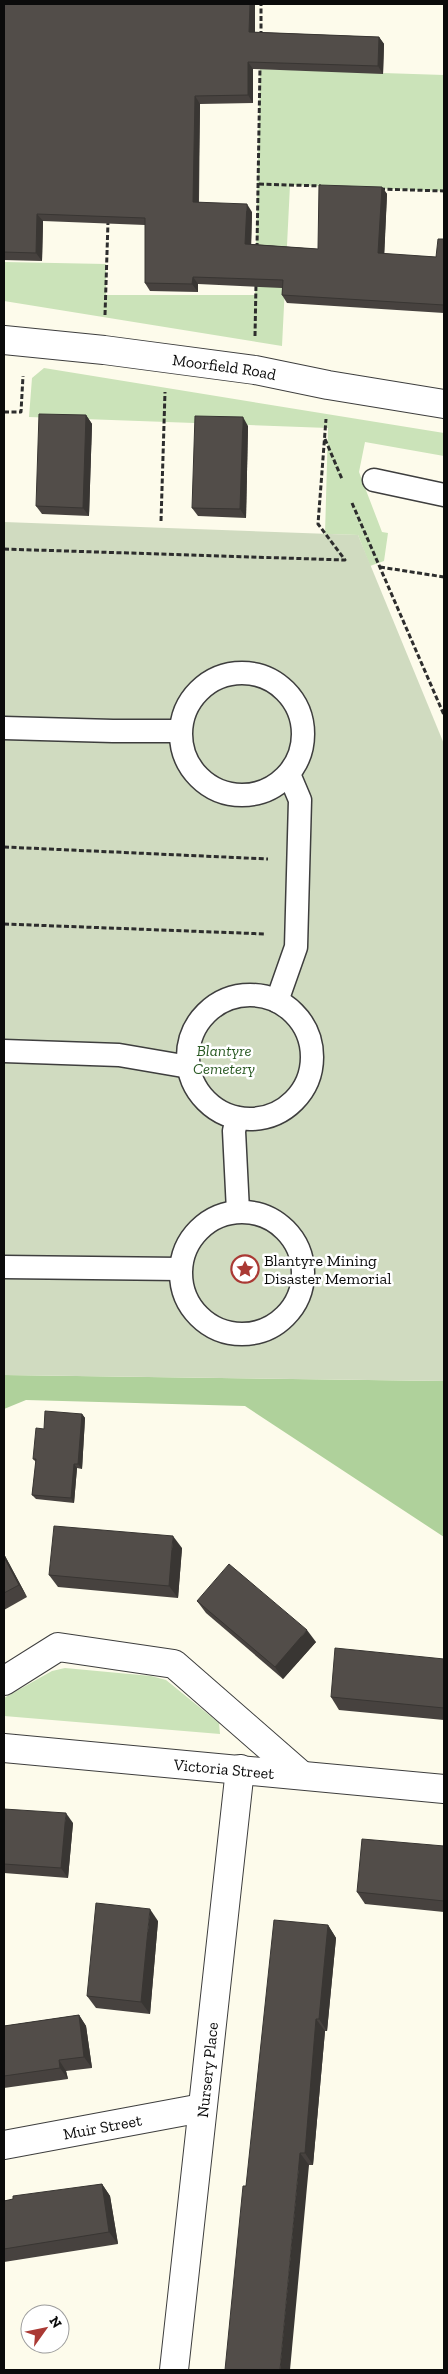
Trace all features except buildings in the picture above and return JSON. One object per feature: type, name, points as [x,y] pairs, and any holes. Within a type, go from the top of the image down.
[{"type":"street","name":"Moorfield Road","points":[[14,341],[104,350],[255,370],[328,385],[444,404]]},
{"type":"street","points":[[4,1682],[58,1647],[174,1664],[300,1774]]},
{"type":"street","name":"Victoria Street","points":[[4,1748],[300,1774],[444,1789]]},
{"type":"street","name":"Nursery Place","points":[[174,2370],[240,1770]]},
{"type":"street","name":"Muir Street","points":[[4,2145],[202,2108]]},
{"type":"lane","points":[[374,480],[444,495]]},
{"type":"lane","points":[[233,672],[255,673],[274,681],[290,695],[300,714],[304,735],[300,756],[289,774],[274,787],[257,794],[238,796],[219,792],[203,782],[190,768],[182,750],[180,731],[185,710],[196,692],[213,679],[233,672]]},
{"type":"lane","points":[[4,728],[180,731]]},
{"type":"lane","points":[[277,1001],[296,948],[300,800],[289,774]]},
{"type":"lane","points":[[258,995],[277,1001],[294,1012],[306,1028],[310,1041],[312,1068],[306,1087],[293,1102],[276,1114],[257,1119],[236,1118],[219,1111],[205,1100],[194,1085],[189,1067],[189,1048],[195,1029],[206,1014],[221,1002],[239,996],[258,995]]},
{"type":"lane","points":[[4,1051],[119,1055],[189,1067]]},
{"type":"lane","points":[[236,1118],[234,1131],[238,1211]]},
{"type":"lane","points":[[238,1211],[258,1214],[276,1222],[291,1235],[300,1253],[304,1272],[301,1292],[292,1310],[278,1324],[260,1332],[240,1335],[221,1331],[203,1322],[190,1307],[182,1288],[180,1269],[184,1251],[193,1236],[205,1223],[221,1215],[238,1211]]},
{"type":"lane","points":[[4,1267],[180,1269]]},
{"type":"path","points":[[261,4],[261,41]]},
{"type":"path","points":[[257,258],[260,60]]},
{"type":"path","points":[[259,184],[329,187]]},
{"type":"path","points":[[377,188],[444,191]]},
{"type":"path","points":[[104,350],[108,216]]},
{"type":"path","points":[[255,370],[256,276]]},
{"type":"path","points":[[4,412],[21,412],[14,341]]},
{"type":"path","points":[[161,521],[166,358]]},
{"type":"path","points":[[4,549],[345,560],[318,524],[328,385]]},
{"type":"path","points":[[324,438],[343,481]]},
{"type":"path","points":[[350,498],[444,715]]},
{"type":"path","points":[[379,567],[444,577]]},
{"type":"path","points":[[4,847],[298,860]]},
{"type":"path","points":[[4,924],[296,935]]},
{"type":"green space","points":[[260,69],[444,75],[444,191],[290,185],[282,346],[4,301],[4,262],[106,264],[106,295],[255,295]]},
{"type":"green space","points":[[44,368],[444,433],[444,456],[365,442],[359,472],[382,532],[388,533],[384,561],[370,566],[358,535],[325,534],[328,428],[29,417],[32,378]]},
{"type":"green space","name":"Blantyre Cemetery","points":[[4,522],[358,535],[444,744],[444,1381],[4,1375]]},
{"type":"green space","points":[[4,1375],[444,1381],[444,1537],[245,1406],[26,1400],[4,1409]]},
{"type":"green space","points":[[65,1668],[151,1676],[166,1680],[219,1723],[220,1734],[4,1716],[4,1698],[52,1671]]},
{"type":"place","name":"Blantyre Mining Disaster Memorial","points":[[245,1269]]}]
